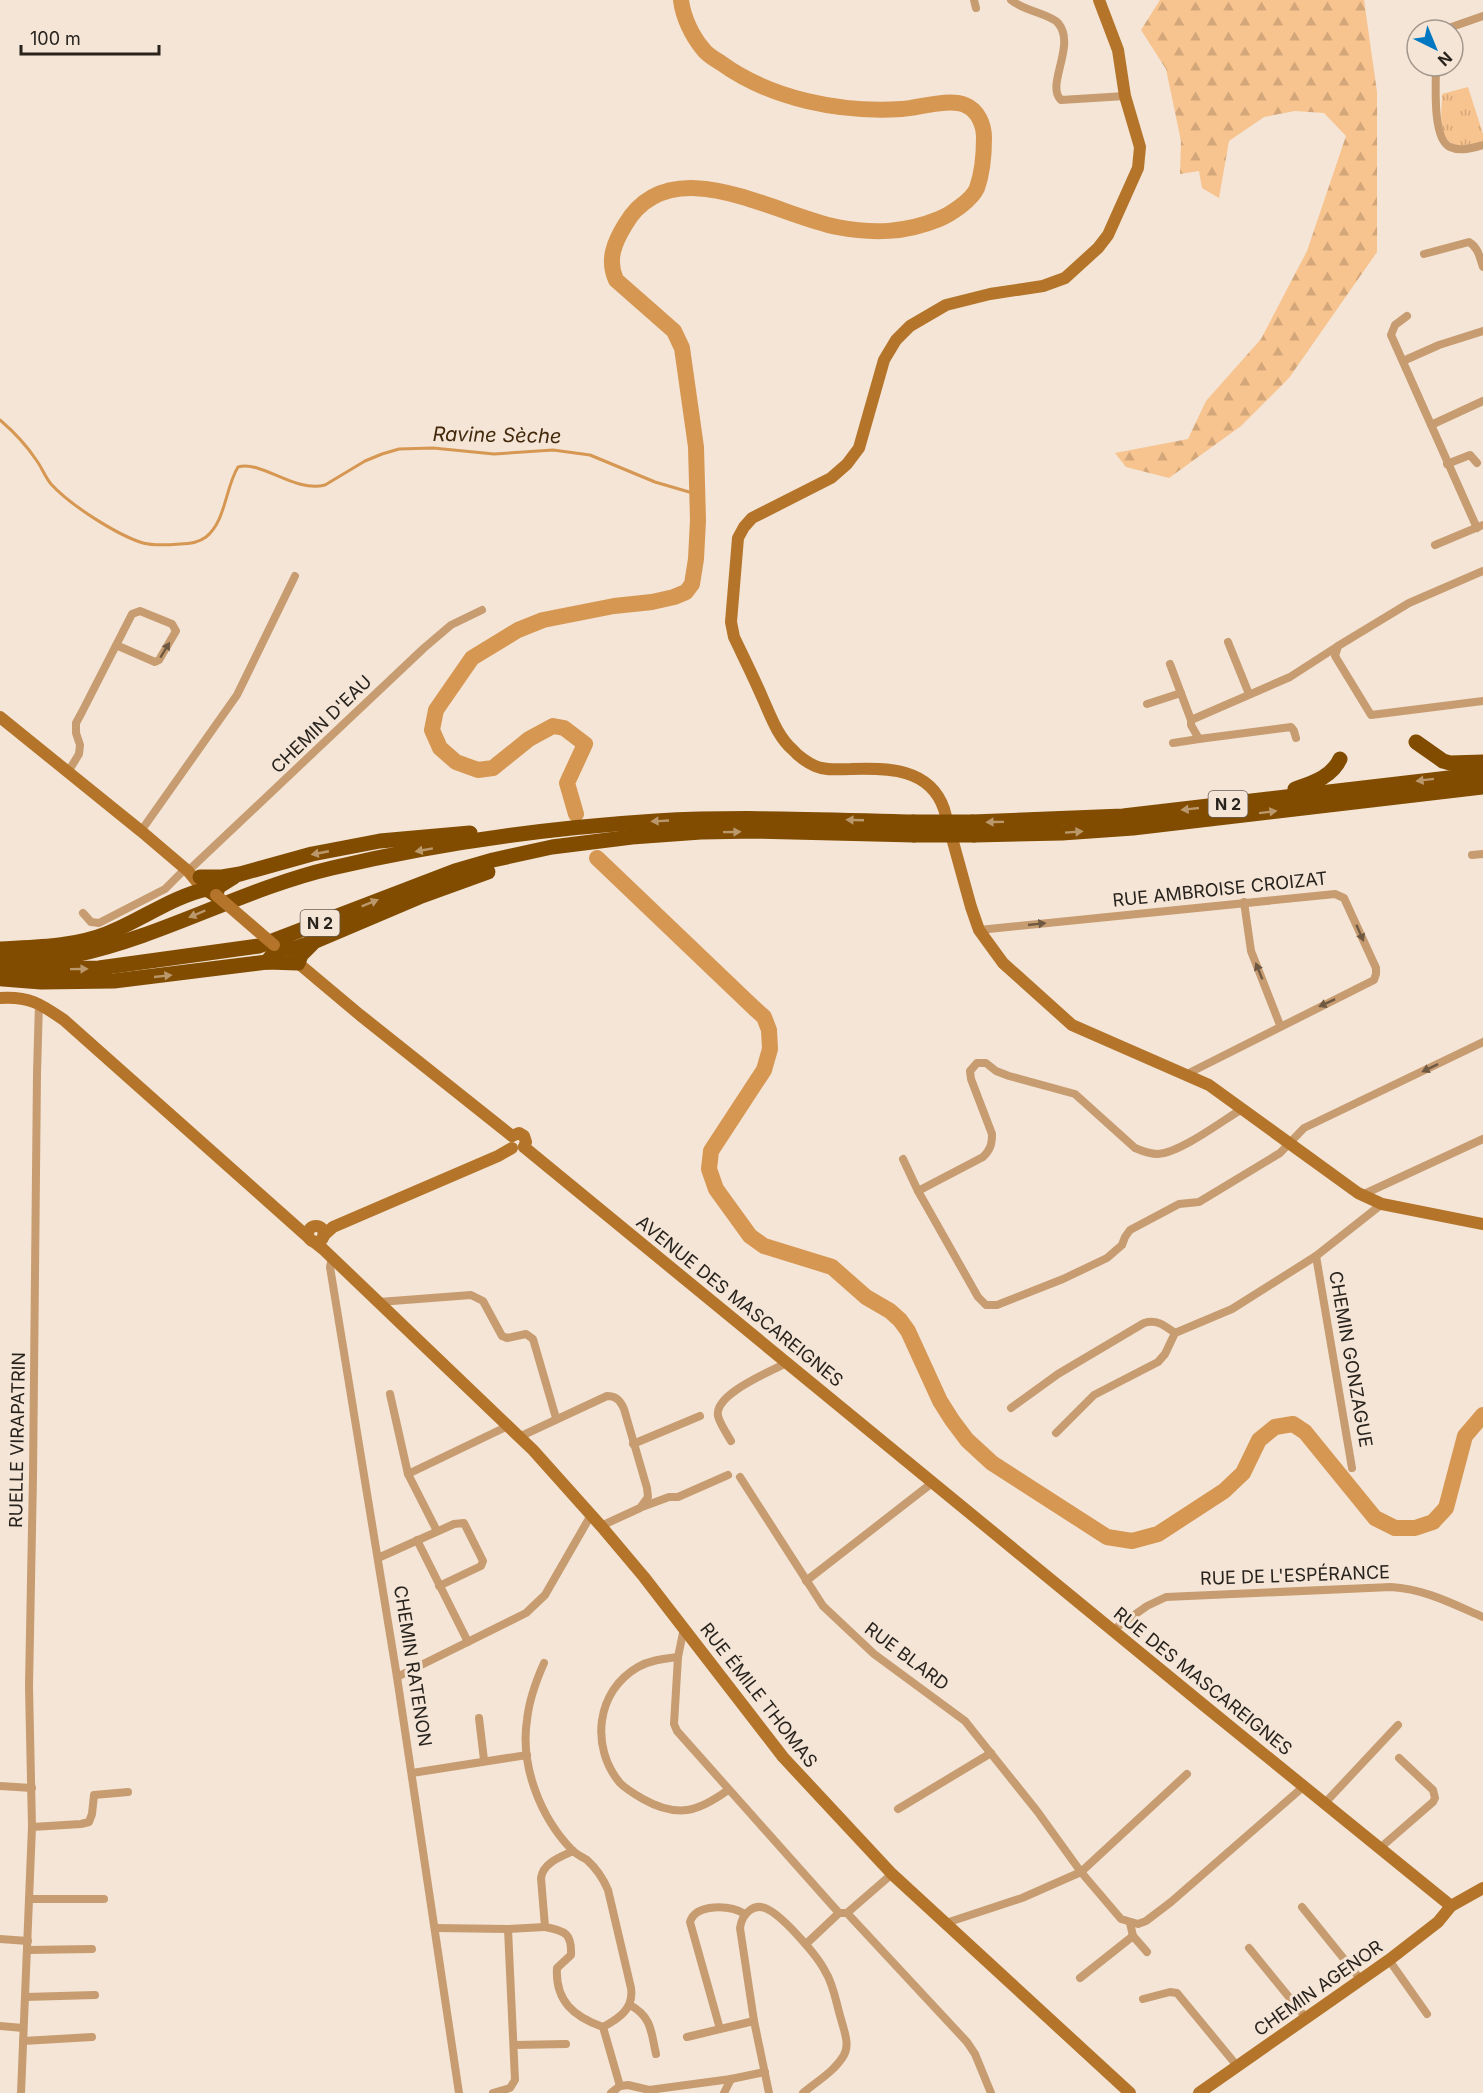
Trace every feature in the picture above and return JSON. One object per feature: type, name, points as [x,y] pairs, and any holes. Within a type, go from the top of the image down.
[{"type":"highway","points":[[1416,742],[1443,761],[1450,763],[1483,762]]},
{"type":"highway","points":[[1271,798],[1314,783],[1337,766],[1340,759]]},
{"type":"highway","name":"N 2","points":[[973,829],[1123,816],[1483,774]]},
{"type":"highway","name":"N 2","points":[[0,970],[99,968],[259,946],[455,871],[493,860],[552,848],[632,837],[757,831],[1133,828],[1483,787]]},
{"type":"highway","name":"N 2","points":[[0,959],[72,956],[161,930],[234,898],[314,872],[502,836],[667,821],[790,819],[913,829]]},
{"type":"highway","points":[[0,949],[60,945],[103,936],[182,897],[197,880],[218,887],[240,874],[312,854],[380,841],[474,833],[502,836]]},
{"type":"highway","points":[[267,962],[276,946],[295,948],[313,942],[419,897],[496,869],[632,837]]},
{"type":"highway","points":[[0,979],[41,982],[114,981],[267,962],[298,963],[301,955],[313,942]]},
{"type":"street","points":[[1011,0],[1021,7],[1054,19],[1061,28],[1064,40],[1063,60],[1056,90],[1061,100],[1125,96]]},
{"type":"street","points":[[1100,0],[1118,50],[1125,96],[1140,147],[1138,168],[1108,235],[1098,248],[1065,278],[1043,286],[990,294],[946,305],[910,326],[896,340],[884,360],[859,448],[847,464],[831,478],[752,518],[744,527],[738,538],[731,622],[734,637],[781,737],[793,751],[816,766],[831,770],[900,772],[919,777],[931,786],[939,796],[979,930],[1003,963],[1072,1025],[1209,1085],[1362,1195],[1382,1204],[1483,1224]]},
{"type":"street","points":[[1465,22],[1483,16]]},
{"type":"street","points":[[1436,78],[1438,125],[1442,138],[1449,147],[1459,149],[1468,150],[1483,145]]},
{"type":"street","points":[[1424,254],[1469,242],[1477,249],[1483,267]]},
{"type":"street","points":[[1407,316],[1395,325],[1391,332],[1447,464],[1480,526],[1435,545]]},
{"type":"street","points":[[1403,361],[1439,345],[1483,331]]},
{"type":"street","points":[[1431,425],[1483,401]]},
{"type":"street","points":[[1447,464],[1470,454],[1477,463]]},
{"type":"street","points":[[1191,720],[1290,677],[1410,603],[1483,571]]},
{"type":"street","points":[[141,831],[237,695],[295,576]]},
{"type":"street","points":[[68,772],[79,754],[80,745],[76,723],[116,645],[132,614],[140,610],[172,624],[176,631],[159,660],[155,662],[116,645]]},
{"type":"street","name":"CHEMIN D'EAU","points":[[83,914],[91,922],[99,923],[165,890],[197,880],[424,648],[451,625],[482,610]]},
{"type":"street","points":[[1228,642],[1249,694]]},
{"type":"street","points":[[1338,646],[1335,656],[1371,715],[1483,701]]},
{"type":"street","points":[[1170,664],[1191,725],[1199,739]]},
{"type":"street","points":[[1147,704],[1181,693]]},
{"type":"street","name":"AVENUE DES MASCAREIGNES","points":[[0,717],[141,831],[276,946],[291,954],[298,963],[516,1144],[932,1483]]},
{"type":"street","points":[[1173,743],[1291,727],[1296,738]]},
{"type":"street","points":[[1472,855],[1483,854]]},
{"type":"street","name":"RUE AMBROISE CROIZAT","points":[[979,930],[1335,894],[1344,898],[1376,968],[1376,974],[1370,983],[1280,1025],[1187,1074]]},
{"type":"street","points":[[1244,902],[1251,951],[1280,1025]]},
{"type":"street","points":[[0,999],[20,998],[39,1003],[64,1020],[294,1224],[321,1238],[488,1161],[516,1144]]},
{"type":"street","name":"RUELLE VIRAPATRIN","points":[[21,2093],[32,1827],[29,1686],[39,1003]]},
{"type":"street","points":[[903,1159],[918,1191],[976,1293],[986,1305],[997,1305],[1064,1279],[1116,1252],[1131,1230],[1179,1204],[1199,1202],[1280,1154],[1304,1128],[1483,1042]]},
{"type":"street","points":[[918,1191],[983,1157],[992,1144],[992,1134],[971,1079],[970,1071],[976,1063],[986,1064],[1009,1076],[1075,1094],[1135,1148],[1157,1154],[1178,1148],[1242,1109]]},
{"type":"street","points":[[1362,1195],[1483,1139]]},
{"type":"street","points":[[1056,1434],[1094,1395],[1158,1362],[1165,1354],[1174,1333],[1232,1309],[1316,1256],[1382,1204]]},
{"type":"street","name":"RUE ÉMILE THOMAS","points":[[321,1238],[379,1302],[519,1437],[601,1526],[783,1757],[892,1874],[1130,2093]]},
{"type":"street","name":"CHEMIN RATENON","points":[[321,1238],[330,1267],[378,1558],[459,2093]]},
{"type":"street","name":"CHEMIN GONZAGUE","points":[[1316,1256],[1352,1468]]},
{"type":"street","points":[[379,1302],[471,1295],[480,1298],[502,1336],[507,1338],[526,1334],[533,1339],[556,1418]]},
{"type":"street","points":[[1011,1408],[1058,1374],[1144,1323],[1152,1320],[1160,1322],[1174,1333]]},
{"type":"street","points":[[731,1441],[718,1417],[722,1402],[734,1391],[786,1363]]},
{"type":"street","points":[[390,1394],[408,1474],[437,1531]]},
{"type":"street","points":[[519,1437],[556,1418],[607,1396],[614,1396],[624,1409],[648,1492],[648,1497],[640,1508]]},
{"type":"street","points":[[633,1444],[700,1416]]},
{"type":"street","points":[[408,1474],[508,1426]]},
{"type":"street","points":[[601,1526],[640,1508],[669,1497],[678,1497],[728,1475]]},
{"type":"street","name":"RUE BLARD","points":[[740,1477],[823,1606],[857,1640],[965,1721],[1037,1811],[1080,1872],[1120,1919],[1130,1923]]},
{"type":"street","points":[[806,1581],[932,1483]]},
{"type":"street","name":"RUE DES MASCAREIGNES","points":[[932,1483],[1303,1787],[1451,1905]]},
{"type":"street","points":[[397,1677],[513,1620],[537,1605],[591,1515]]},
{"type":"street","points":[[378,1558],[454,1524],[464,1523],[483,1561],[481,1566],[439,1586]]},
{"type":"street","points":[[417,1540],[468,1642]]},
{"type":"street","name":"RUE DE L'ESPÉRANCE","points":[[1113,1630],[1147,1606],[1166,1597],[1391,1587],[1412,1588],[1483,1617]]},
{"type":"street","points":[[684,1629],[678,1657],[674,1724],[677,1731],[728,1790],[967,2042],[975,2054],[991,2093]]},
{"type":"street","points":[[678,1657],[656,1660],[637,1667],[621,1680],[608,1697],[601,1718],[600,1738],[607,1760],[621,1784],[654,1805],[673,1810],[689,1810],[728,1790]]},
{"type":"street","points":[[435,1928],[546,1927],[560,1930],[572,1942],[571,1955],[557,1968],[561,1990],[571,2010],[583,2019],[603,2027],[614,2022],[630,2005],[631,1988],[608,1890],[596,1868],[573,1851],[543,1811],[527,1755],[526,1721],[532,1693],[544,1663]]},
{"type":"street","points":[[479,1718],[484,1760]]},
{"type":"street","points":[[1324,1804],[1398,1725]]},
{"type":"street","points":[[898,1809],[991,1753]]},
{"type":"street","points":[[412,1773],[527,1755]]},
{"type":"street","points":[[1380,1848],[1435,1798],[1433,1791],[1398,1758]]},
{"type":"street","points":[[946,1923],[1022,1898],[1080,1872],[1187,1774]]},
{"type":"street","points":[[0,1786],[32,1788]]},
{"type":"street","points":[[1147,1952],[1133,1936],[1130,1923],[1138,1924],[1146,1921],[1171,1902],[1303,1787]]},
{"type":"street","points":[[32,1827],[89,1822],[94,1795],[128,1792]]},
{"type":"street","points":[[546,1927],[541,1885],[542,1872],[555,1860],[573,1851]]},
{"type":"street","points":[[806,1944],[892,1874]]},
{"type":"street","points":[[1451,1905],[1483,1888]]},
{"type":"street","points":[[29,1899],[104,1899]]},
{"type":"street","name":"CHEMIN AGENOR","points":[[1199,2093],[1389,1960],[1438,1922],[1451,1905]]},
{"type":"street","points":[[720,2030],[690,1922],[699,1911],[725,1907],[745,1914]]},
{"type":"street","points":[[769,2093],[754,2021],[740,1928],[745,1914],[758,1907],[768,1909],[806,1944],[826,1971],[846,2042],[844,2055],[838,2063],[803,2093]]},
{"type":"street","points":[[1302,1907],[1361,1980]]},
{"type":"street","points":[[493,2093],[513,2084],[516,2074],[508,1929]]},
{"type":"street","points":[[1080,1978],[1133,1936]]},
{"type":"street","points":[[0,1939],[28,1946],[92,1949]]},
{"type":"street","points":[[1249,1948],[1306,2019]]},
{"type":"street","points":[[1389,1960],[1427,2013]]},
{"type":"street","points":[[1143,1999],[1170,1992],[1177,1993],[1238,2067]]},
{"type":"street","points":[[25,1996],[95,1995]]},
{"type":"street","points":[[630,2005],[645,2015],[649,2022],[656,2054]]},
{"type":"street","points":[[687,2037],[754,2021]]},
{"type":"street","points":[[0,2026],[23,2028]]},
{"type":"street","points":[[603,2027],[620,2086]]},
{"type":"street","points":[[23,2041],[92,2037]]},
{"type":"street","points":[[514,2045],[566,2044]]},
{"type":"street","points":[[611,2093],[620,2086],[628,2085],[649,2090],[765,2072]]},
{"type":"street","points":[[724,2093],[731,2079]]},
{"type":"green space","points":[[1160,0],[1364,0],[1377,92],[1377,252],[1289,378],[1241,426],[1169,478],[1126,467],[1115,453],[1188,439],[1206,401],[1261,339],[1307,251],[1346,136],[1324,113],[1295,111],[1264,117],[1229,141],[1219,198],[1202,188],[1199,171],[1180,174],[1181,141],[1166,69],[1141,30]]},
{"type":"green space","points":[[1468,87],[1483,134],[1483,141],[1460,146],[1452,144],[1444,133],[1441,117],[1442,94]]},
{"type":"waterway","points":[[576,814],[567,783],[585,744],[564,728],[553,726],[529,739],[493,768],[478,770],[456,762],[440,748],[432,730],[436,710],[472,658],[518,630],[543,620],[674,597],[686,592],[692,584],[698,520],[696,447],[682,348],[674,331],[616,280],[612,266],[613,252],[625,225],[644,202],[668,191],[696,188],[725,192],[837,227],[863,231],[901,230],[939,219],[961,206],[977,188],[982,163],[983,128],[977,114],[970,107],[951,103],[902,109],[855,109],[807,101],[762,86],[707,53],[689,26],[681,0]]},
{"type":"waterway","name":"Ravine Sèche","points":[[0,420],[29,450],[51,484],[59,492],[94,518],[120,533],[152,545],[190,543],[206,537],[218,522],[238,467],[257,468],[302,485],[325,485],[365,461],[399,449],[433,448],[494,454],[553,450],[590,455],[655,482],[696,494]]},
{"type":"waterway","points":[[597,858],[764,1017],[769,1030],[770,1049],[764,1070],[711,1151],[709,1169],[716,1189],[750,1236],[764,1246],[832,1267],[866,1297],[890,1311],[908,1331],[940,1401],[967,1440],[992,1463],[1107,1537],[1132,1541],[1158,1534],[1224,1491],[1243,1473],[1259,1440],[1275,1427],[1293,1424],[1305,1432],[1375,1518],[1395,1528],[1415,1528],[1433,1522],[1446,1508],[1465,1436],[1483,1415]]}]
